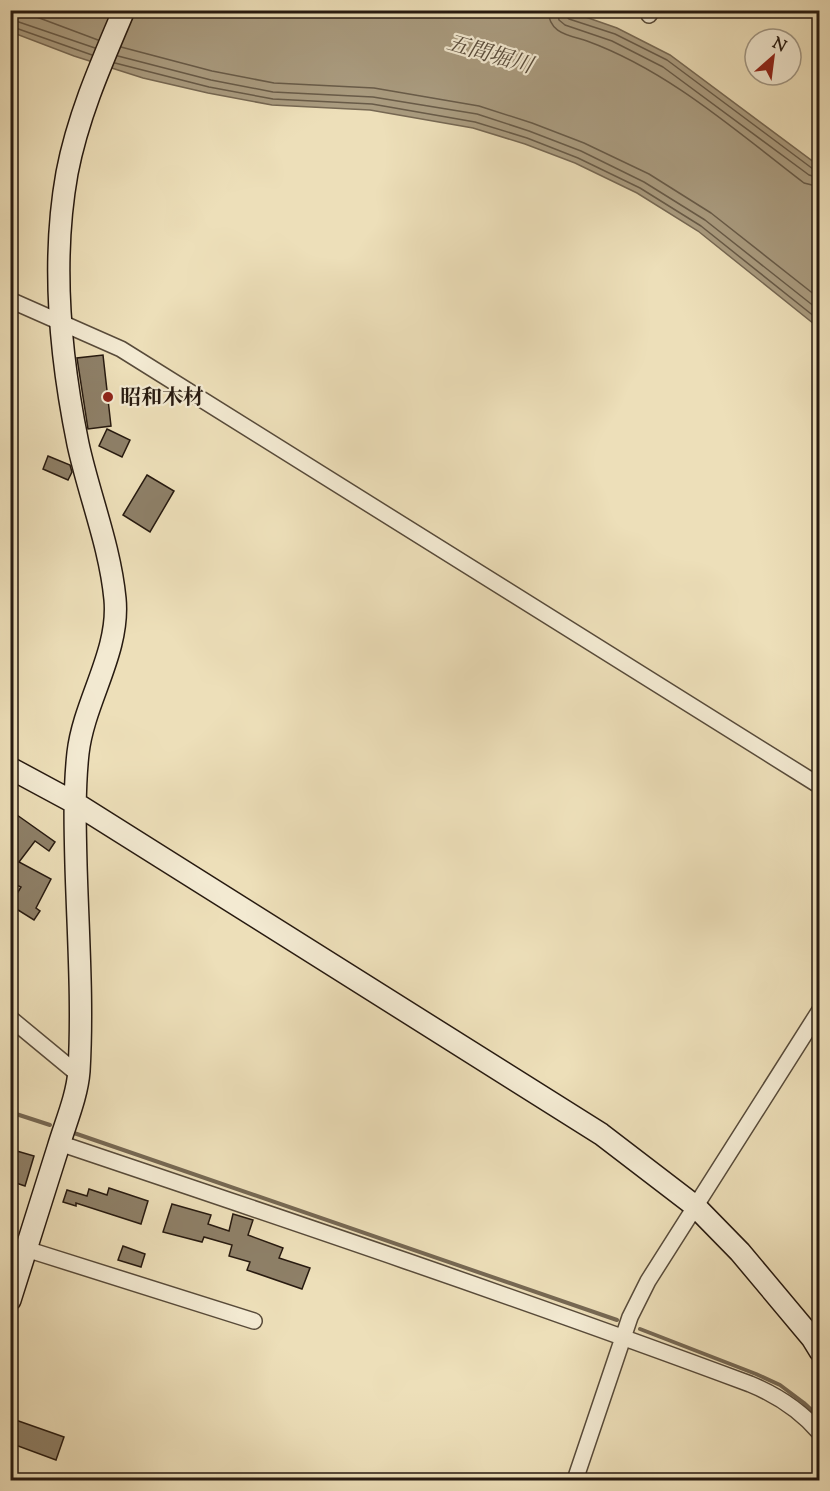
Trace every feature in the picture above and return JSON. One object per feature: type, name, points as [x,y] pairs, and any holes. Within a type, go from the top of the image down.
[{"type":"street","points":[[10,1300],[79,1075],[80,983],[75,803],[78,750],[87,713],[105,663],[114,626],[115,600],[66,387],[59,252],[62,211],[78,128],[92,83],[124,10]]},
{"type":"street","points":[[10,300],[120,349],[819,786]]},
{"type":"street","points":[[10,768],[75,803],[602,1134],[695,1206],[740,1252],[812,1338],[819,1351]]},
{"type":"street","points":[[575,1480],[630,1317],[648,1281],[819,1010]]},
{"type":"street","points":[[10,1018],[79,1075]]},
{"type":"street","points":[[59,1143],[347,1240],[623,1337],[765,1390],[794,1408],[819,1433]]},
{"type":"street","points":[[26,1249],[254,1321]]},
{"type":"water","name":"五間堀川","points":[[546,10],[577,14],[617,28],[670,55],[819,166],[819,328],[698,231],[637,193],[575,163],[473,128],[370,110],[272,105],[143,78],[74,56],[11,32],[10,11]]},
{"type":"building","points":[[103,355],[111,426],[88,429],[77,358]]},
{"type":"building","points":[[107,429],[130,440],[122,457],[99,446]]},
{"type":"building","points":[[48,456],[70,465],[72,472],[68,480],[43,469]]},
{"type":"building","points":[[147,475],[174,491],[150,532],[123,515]]},
{"type":"building","points":[[17,815],[55,842],[49,851],[35,841],[19,862],[51,879],[36,908],[40,911],[34,920],[10,905],[21,887],[10,882],[10,824]]},
{"type":"building","points":[[10,1149],[34,1156],[25,1186],[10,1181]]},
{"type":"building","points":[[109,1188],[148,1201],[141,1224],[76,1203],[76,1206],[63,1202],[67,1190],[87,1196],[89,1189],[107,1195]]},
{"type":"building","points":[[172,1204],[211,1215],[208,1224],[229,1231],[233,1214],[253,1220],[248,1235],[283,1248],[279,1258],[310,1268],[302,1289],[247,1270],[250,1262],[229,1256],[232,1245],[204,1237],[202,1242],[163,1232]]},
{"type":"building","points":[[123,1246],[145,1254],[141,1267],[118,1260]]},
{"type":"building","points":[[10,1418],[64,1437],[56,1460],[10,1443]]},
{"type":"waterway","points":[[10,1112],[50,1125]]},
{"type":"waterway","points":[[74,1133],[617,1320]]},
{"type":"waterway","points":[[640,1329],[780,1385],[820,1418]]},
{"type":"place","name":"昭和木材","points":[[108,397]]}]
